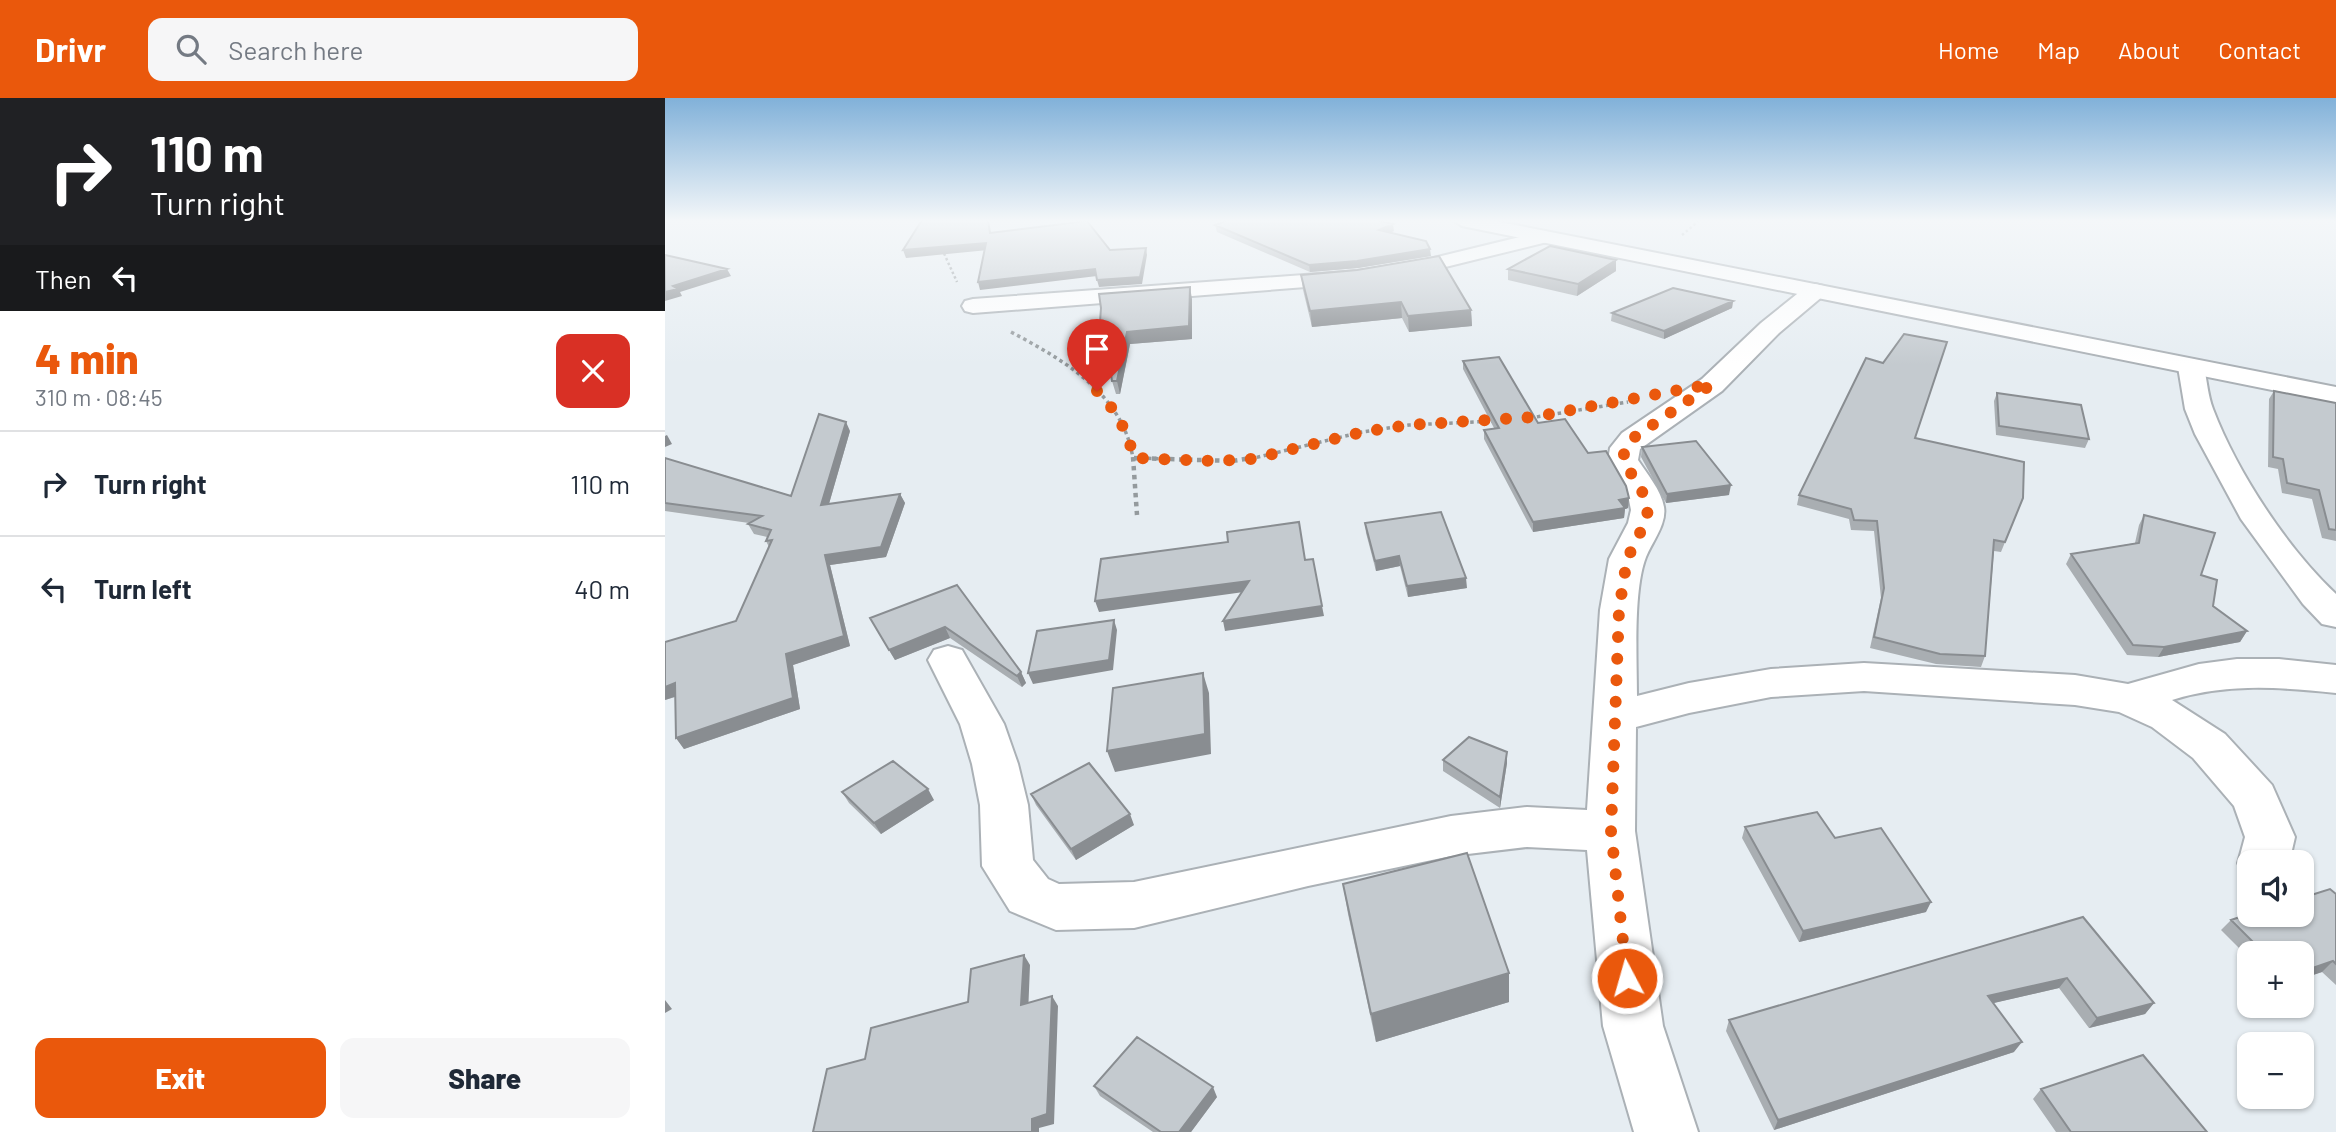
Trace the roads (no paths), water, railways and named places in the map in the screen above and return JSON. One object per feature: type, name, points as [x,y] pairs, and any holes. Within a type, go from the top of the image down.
[{"type":"street","points":[[973,306],[1358,277],[1409,268]]},
{"type":"street","points":[[1701,268],[2336,395]]},
{"type":"street","points":[[1666,1132],[1633,1027],[1611,831],[1619,610],[1627,559],[1645,523],[1648,510],[1644,495],[1623,460],[1625,448],[1647,426],[1693,400],[1770,328],[1815,291]]},
{"type":"street","points":[[2191,367],[2199,407],[2233,475],[2297,575],[2313,595],[2336,615]]},
{"type":"street","points":[[948,660],[982,724],[995,764],[1004,805],[1008,866],[1029,895],[1056,907],[1134,905],[1451,836],[1527,827],[1611,831]]},
{"type":"street","points":[[2129,699],[2183,682],[2225,674],[2285,673],[2336,679]]},
{"type":"street","points":[[1616,717],[1689,698],[1771,683],[1864,677],[2075,690],[2129,699],[2167,716],[2209,746],[2255,798],[2270,837],[2266,850]]}]
